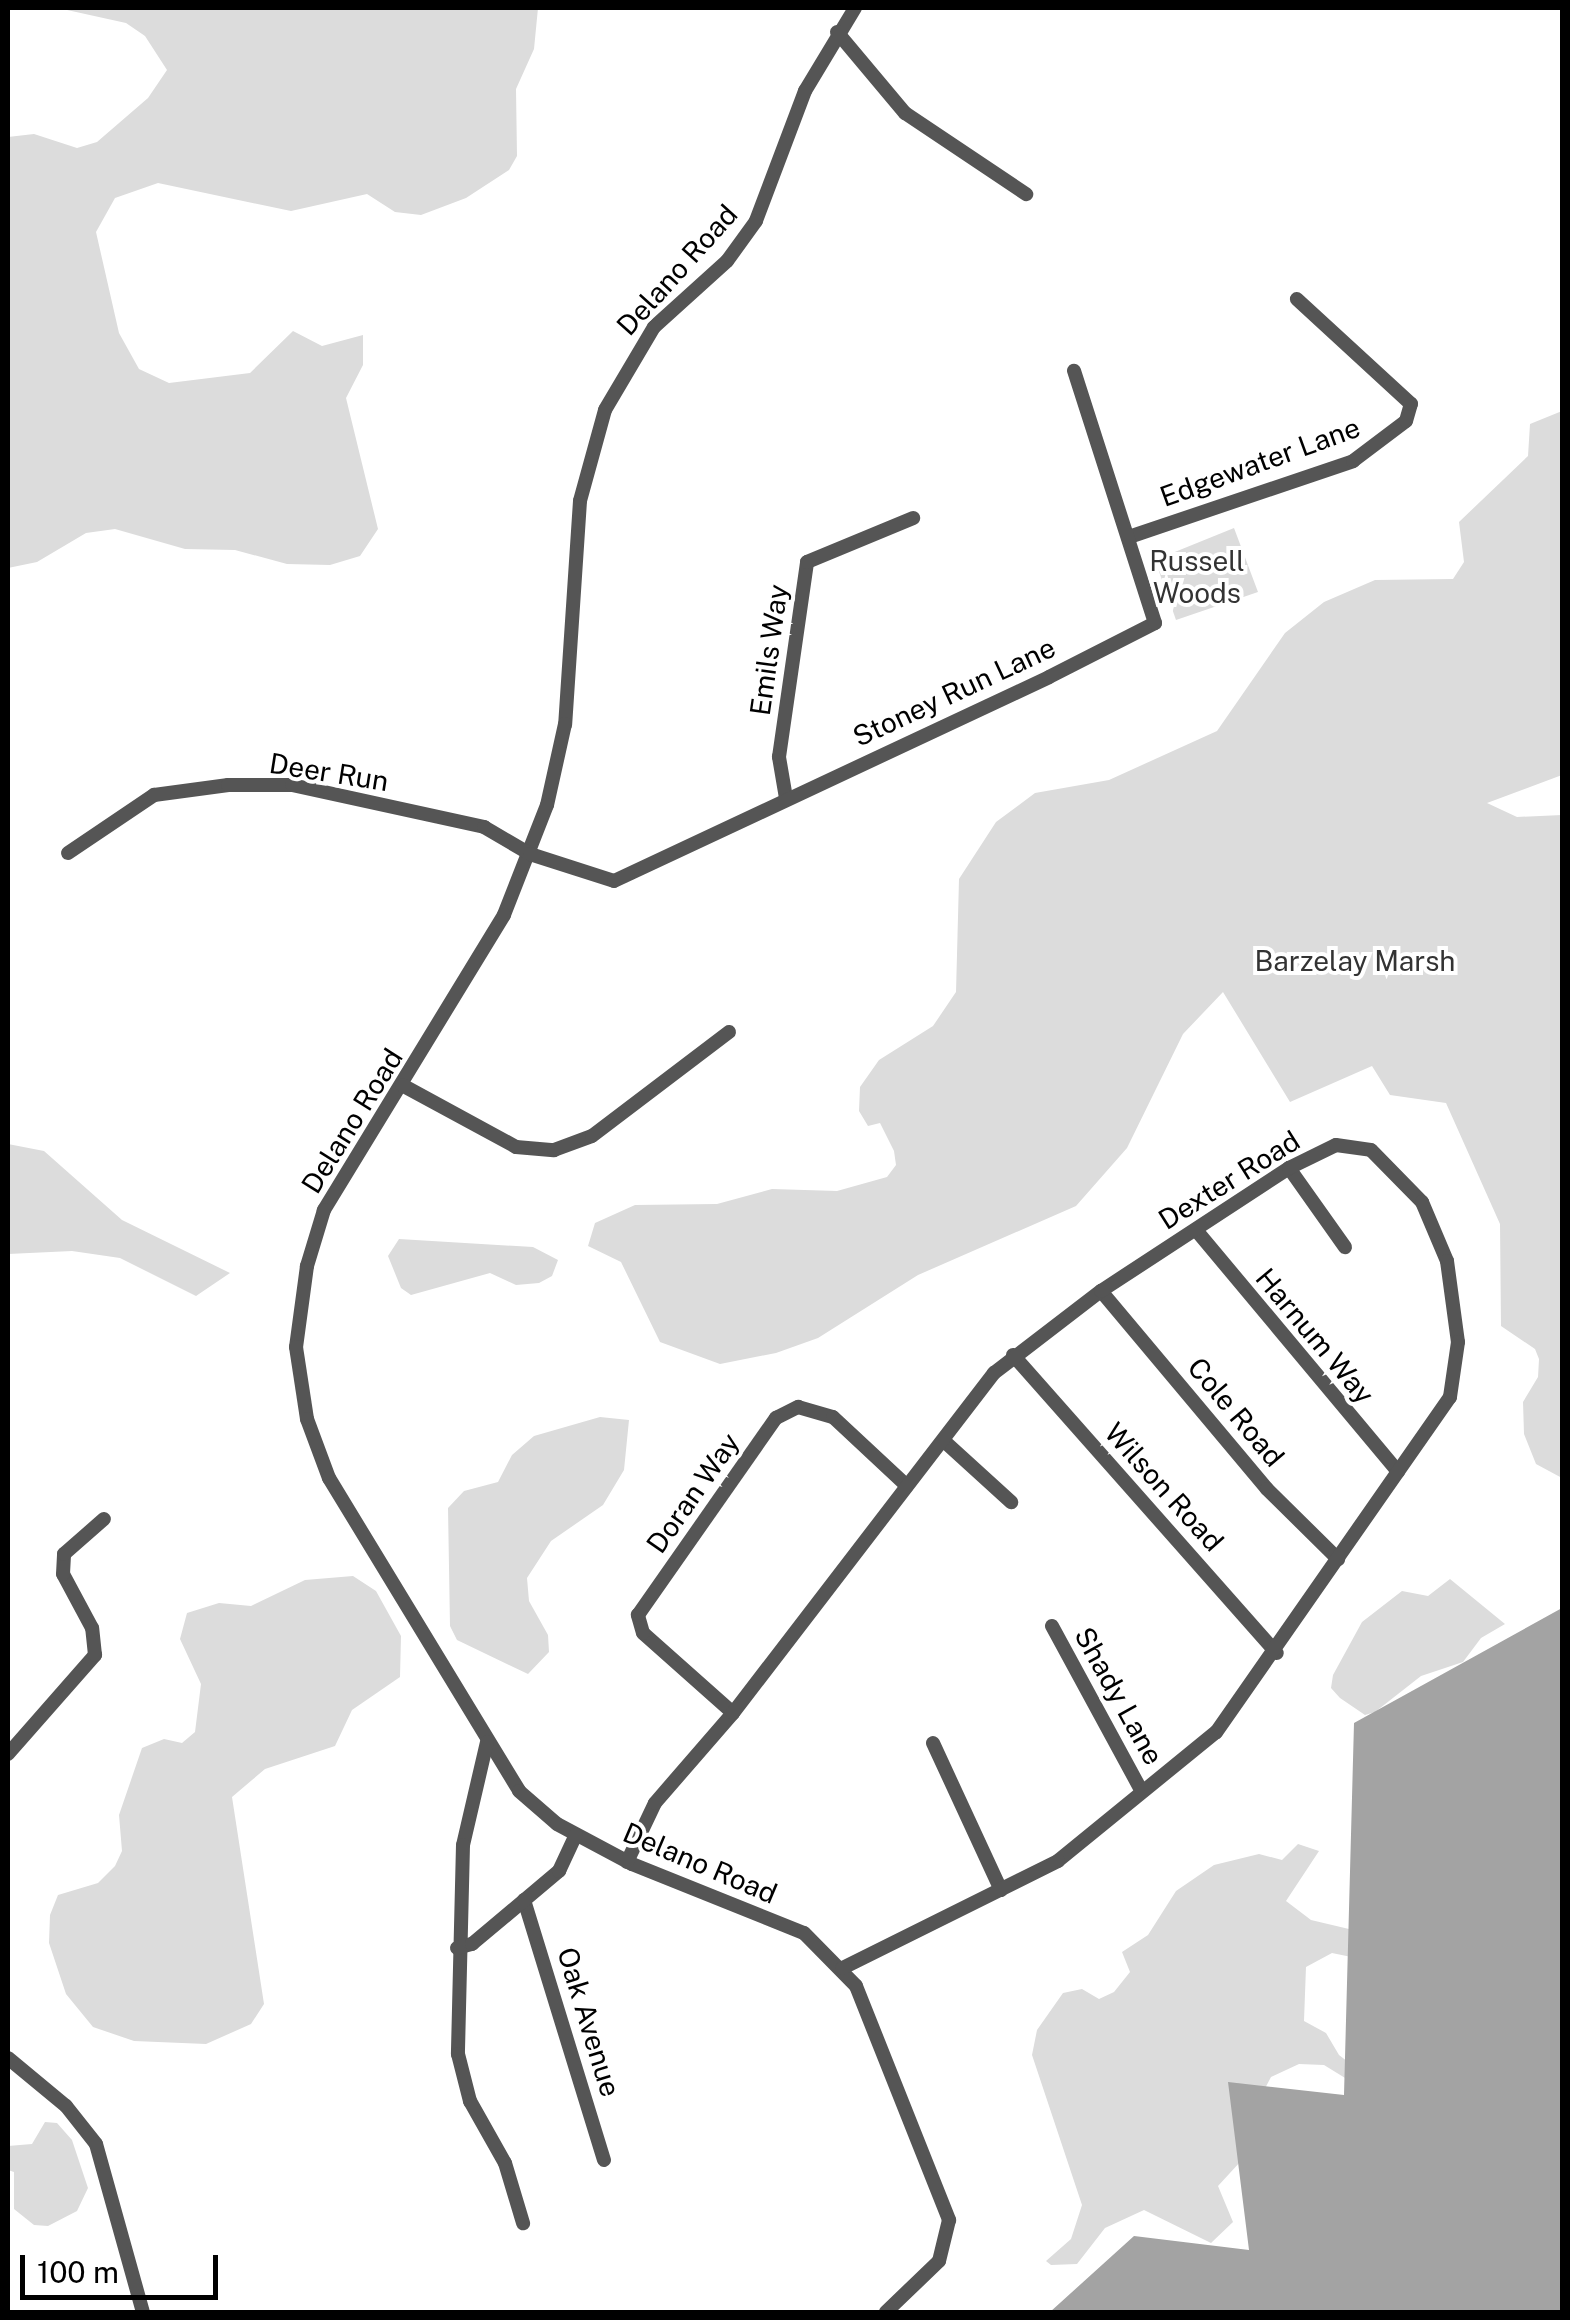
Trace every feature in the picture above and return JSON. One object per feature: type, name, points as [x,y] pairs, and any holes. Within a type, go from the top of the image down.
[{"type":"street","name":"Delano Road","points":[[856,8],[837,32],[804,91],[756,221],[727,261],[646,337],[601,420],[580,500],[566,724],[530,854],[504,915],[324,1210],[299,1315],[299,1388],[329,1478],[519,1791],[576,1835],[627,1862],[804,1933],[842,1968],[861,1996],[948,2214],[938,2261],[886,2312]]},
{"type":"street","points":[[837,32],[905,113],[1026,194]]},
{"type":"street","name":"Edgewater Lane","points":[[1129,537],[1353,460],[1406,421],[1411,404],[1296,298]]},
{"type":"street","name":"Stoney Run Lane","points":[[530,854],[614,881],[1154,624],[1074,371]]},
{"type":"street","name":"Emils Way","points":[[786,798],[779,757],[807,562],[913,518]]},
{"type":"street","name":"Deer Run","points":[[68,853],[138,802],[228,784],[292,786],[460,820],[530,854]]},
{"type":"street","points":[[402,1085],[516,1147],[554,1150],[592,1136],[729,1032]]},
{"type":"street","name":"Dexter Road","points":[[627,1862],[655,1803],[733,1713],[1013,1355],[1101,1290],[1289,1168],[1336,1145],[1371,1150],[1422,1202],[1447,1261],[1457,1316],[1455,1385],[1276,1653],[1216,1732],[1058,1860],[842,1968]]},
{"type":"street","points":[[1289,1168],[1346,1248]]},
{"type":"street","name":"Harnum Way","points":[[1196,1230],[1398,1472]]},
{"type":"street","name":"Cole Road","points":[[1101,1290],[1291,1516],[1338,1559]]},
{"type":"street","name":"Wilson Road","points":[[1013,1355],[1276,1653]]},
{"type":"street","name":"Doran Way","points":[[733,1713],[642,1634],[638,1615],[776,1418],[798,1407],[833,1416],[907,1486]]},
{"type":"street","points":[[944,1441],[1011,1502]]},
{"type":"street","points":[[8,1754],[95,1655],[92,1628],[63,1574],[64,1554],[104,1519]]},
{"type":"street","name":"Shady Lane","points":[[1052,1626],[1142,1790]]},
{"type":"street","points":[[486,1742],[468,1811],[458,1948],[458,2054],[470,2101],[505,2163],[523,2223]]},
{"type":"street","points":[[933,1743],[1002,1890]]},
{"type":"street","points":[[458,1948],[472,1944],[563,1866],[576,1835]]},
{"type":"street","name":"Oak Avenue","points":[[524,1900],[604,2160]]},
{"type":"street","points":[[8,2058],[66,2106],[96,2144],[143,2312]]},
{"type":"green space","points":[[58,8],[538,8],[534,49],[516,89],[517,156],[509,170],[466,198],[421,215],[395,212],[367,194],[291,211],[158,183],[115,198],[96,232],[119,333],[139,369],[169,383],[250,373],[293,331],[322,346],[363,335],[363,365],[346,398],[378,529],[360,556],[330,565],[287,564],[235,550],[185,549],[115,529],[86,533],[37,562],[8,568],[8,137],[34,134],[77,148],[97,142],[148,98],[167,70],[145,36],[126,23]]},
{"type":"green space","name":"Barzelay Marsh","points":[[1562,411],[1562,775],[1487,803],[1517,817],[1562,815],[1562,1478],[1536,1464],[1524,1434],[1523,1402],[1538,1377],[1539,1359],[1535,1349],[1501,1326],[1500,1224],[1446,1103],[1390,1095],[1372,1066],[1290,1102],[1223,992],[1183,1034],[1127,1148],[1076,1206],[918,1275],[818,1338],[776,1353],[720,1364],[660,1342],[621,1262],[588,1246],[595,1223],[635,1205],[717,1204],[772,1189],[837,1191],[887,1177],[896,1165],[894,1151],[880,1123],[868,1126],[859,1111],[860,1087],[879,1060],[933,1026],[956,992],[959,879],[996,822],[1035,793],[1109,780],[1217,731],[1285,633],[1324,602],[1375,580],[1453,579],[1464,562],[1459,522],[1528,456],[1530,424]]},
{"type":"green space","name":"Russell Woods","points":[[1234,528],[1258,592],[1176,620],[1155,560]]},
{"type":"green space","points":[[8,1144],[44,1151],[122,1220],[230,1273],[196,1296],[120,1258],[72,1251],[8,1254]]},
{"type":"green space","points":[[399,1239],[533,1247],[558,1260],[552,1276],[539,1283],[516,1285],[490,1273],[411,1295],[401,1288],[388,1256]]},
{"type":"green space","points":[[600,1417],[629,1420],[624,1470],[603,1505],[551,1541],[527,1578],[529,1601],[548,1635],[549,1652],[528,1674],[457,1640],[450,1626],[448,1508],[464,1491],[498,1482],[512,1455],[534,1436]]},
{"type":"green space","points":[[353,1576],[376,1591],[401,1636],[400,1677],[352,1710],[335,1746],[265,1769],[232,1797],[264,2004],[251,2024],[206,2044],[134,2041],[93,2027],[66,1994],[49,1943],[50,1915],[58,1895],[98,1883],[115,1866],[122,1851],[119,1815],[142,1748],[164,1739],[182,1743],[195,1732],[201,1684],[180,1639],[187,1613],[219,1603],[251,1606],[305,1580]]},
{"type":"green space","points":[[1450,1579],[1505,1624],[1481,1638],[1463,1662],[1421,1676],[1375,1712],[1365,1715],[1340,1698],[1331,1688],[1333,1675],[1362,1622],[1402,1591],[1428,1596]]},
{"type":"green space","points":[[1298,1844],[1319,1851],[1286,1901],[1311,1920],[1349,1929],[1394,1962],[1419,2008],[1417,2063],[1363,2089],[1324,2065],[1299,2064],[1271,2077],[1251,2115],[1252,2149],[1218,2186],[1233,2222],[1211,2243],[1144,2210],[1105,2228],[1077,2264],[1051,2265],[1046,2261],[1071,2239],[1082,2205],[1032,2055],[1037,2030],[1063,1993],[1082,1989],[1099,1999],[1114,1992],[1130,1972],[1122,1952],[1148,1935],[1176,1891],[1214,1865],[1259,1854],[1282,1860]],"holes":[[[1332,1953],[1361,1959],[1390,1981],[1403,2004],[1398,2047],[1361,2072],[1339,2055],[1326,2033],[1304,2021],[1306,1967]]]},
{"type":"green space","points":[[45,2122],[57,2123],[72,2140],[88,2188],[77,2211],[48,2226],[34,2225],[14,2209],[14,2172],[8,2170],[8,2146],[32,2144]]},
{"type":"shaded area","points":[[1562,1608],[1562,2312],[1050,2312],[1134,2236],[1249,2250],[1228,2082],[1344,2095],[1354,1723]]}]
